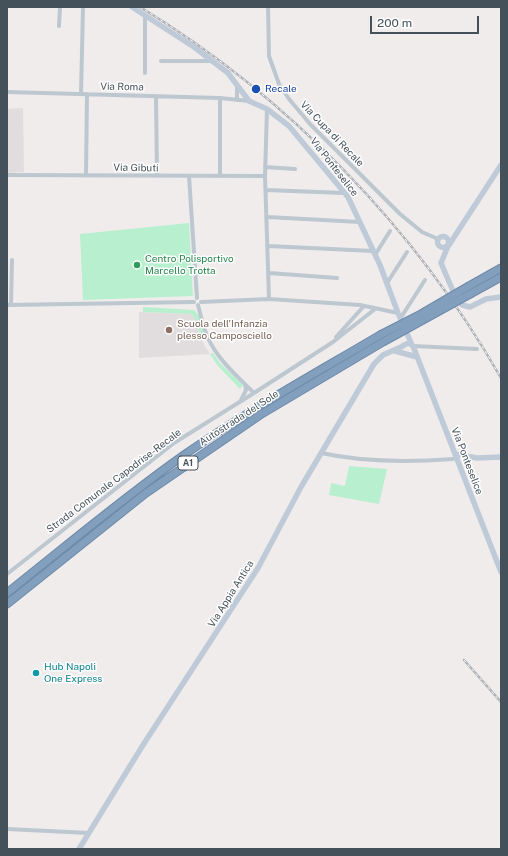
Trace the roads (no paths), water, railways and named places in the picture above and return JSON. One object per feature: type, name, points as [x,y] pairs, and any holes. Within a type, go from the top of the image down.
[{"type":"highway","name":"Autostrada del Sole","points":[[470,290],[501,268]]},
{"type":"highway","name":"Autostrada del Sole","points":[[7,593],[139,487],[256,408],[470,290],[501,277]]},
{"type":"highway","name":"Autostrada del Sole","points":[[7,604],[152,489],[260,415],[382,338]]},
{"type":"street","points":[[59,26],[60,7]]},
{"type":"street","points":[[81,94],[83,7]]},
{"type":"street","points":[[132,7],[194,47],[228,73],[249,101]]},
{"type":"street","name":"Via Cupa di Recale","points":[[268,7],[269,56],[280,84],[289,99],[310,124],[400,214],[422,232],[438,239]]},
{"type":"street","points":[[145,16],[145,73]]},
{"type":"street","points":[[161,61],[213,62]]},
{"type":"street","points":[[237,84],[237,100]]},
{"type":"street","name":"Via Roma","points":[[7,92],[220,98],[249,101]]},
{"type":"street","points":[[86,175],[87,94]]},
{"type":"street","points":[[156,96],[157,176]]},
{"type":"street","points":[[220,98],[220,176]]},
{"type":"street","name":"Via Ponteselice","points":[[249,101],[267,109],[289,126],[344,193],[360,222],[413,347],[454,456],[501,572]]},
{"type":"street","points":[[267,109],[265,176],[269,299]]},
{"type":"street","points":[[453,291],[441,266],[443,256],[448,245],[501,165]]},
{"type":"street","points":[[265,167],[294,169]]},
{"type":"street","name":"Via Gibuti","points":[[7,175],[265,176]]},
{"type":"street","points":[[189,176],[195,300]]},
{"type":"street","points":[[266,190],[344,193]]},
{"type":"street","points":[[267,218],[360,222]]},
{"type":"street","points":[[268,246],[374,253],[390,232]]},
{"type":"street","points":[[443,256],[438,239],[454,236]]},
{"type":"street","points":[[445,237],[449,241],[448,245]]},
{"type":"street","points":[[439,246],[444,248],[448,245]]},
{"type":"street","points":[[387,283],[407,252]]},
{"type":"street","points":[[12,260],[9,305],[195,300],[199,303],[269,299],[364,306],[399,316],[425,280]]},
{"type":"street","points":[[269,274],[337,278]]},
{"type":"street","points":[[462,305],[470,307],[486,299],[501,297]]},
{"type":"street","points":[[199,303],[206,334],[214,349],[222,361],[254,393]]},
{"type":"street","points":[[333,342],[364,306]]},
{"type":"street","points":[[333,342],[375,309]]},
{"type":"street","points":[[406,353],[404,345],[408,336]]},
{"type":"street","name":"Strada Comunale Capodrise-Recale","points":[[7,574],[174,443],[333,342]]},
{"type":"street","points":[[404,345],[410,343],[413,347],[477,349]]},
{"type":"street","name":"Via Appia Antica","points":[[79,849],[143,745],[258,568],[301,487],[374,364],[383,355],[395,351],[404,345]]},
{"type":"street","points":[[406,353],[413,352],[413,347]]},
{"type":"street","points":[[395,351],[417,357]]},
{"type":"street","points":[[239,402],[246,390],[245,384]]},
{"type":"street","points":[[321,453],[388,460],[418,461],[454,456],[477,458],[501,457]]},
{"type":"street","points":[[458,463],[477,458]]},
{"type":"street","points":[[7,829],[89,833]]},
{"type":"railway","points":[[140,7],[194,42],[246,82],[296,124],[344,170],[388,219],[429,270],[467,323],[501,378]]},
{"type":"railway","points":[[464,660],[501,702]]},
{"type":"place","name":"Recale","points":[[256,89]]},
{"type":"place","name":"Centro Polisportivo Marcello Trotta","points":[[137,265]]},
{"type":"place","name":"Scuola dell'Infanzia plesso Camposciello","points":[[169,330]]},
{"type":"place","name":"Hub Napoli One Express","points":[[36,673]]}]
